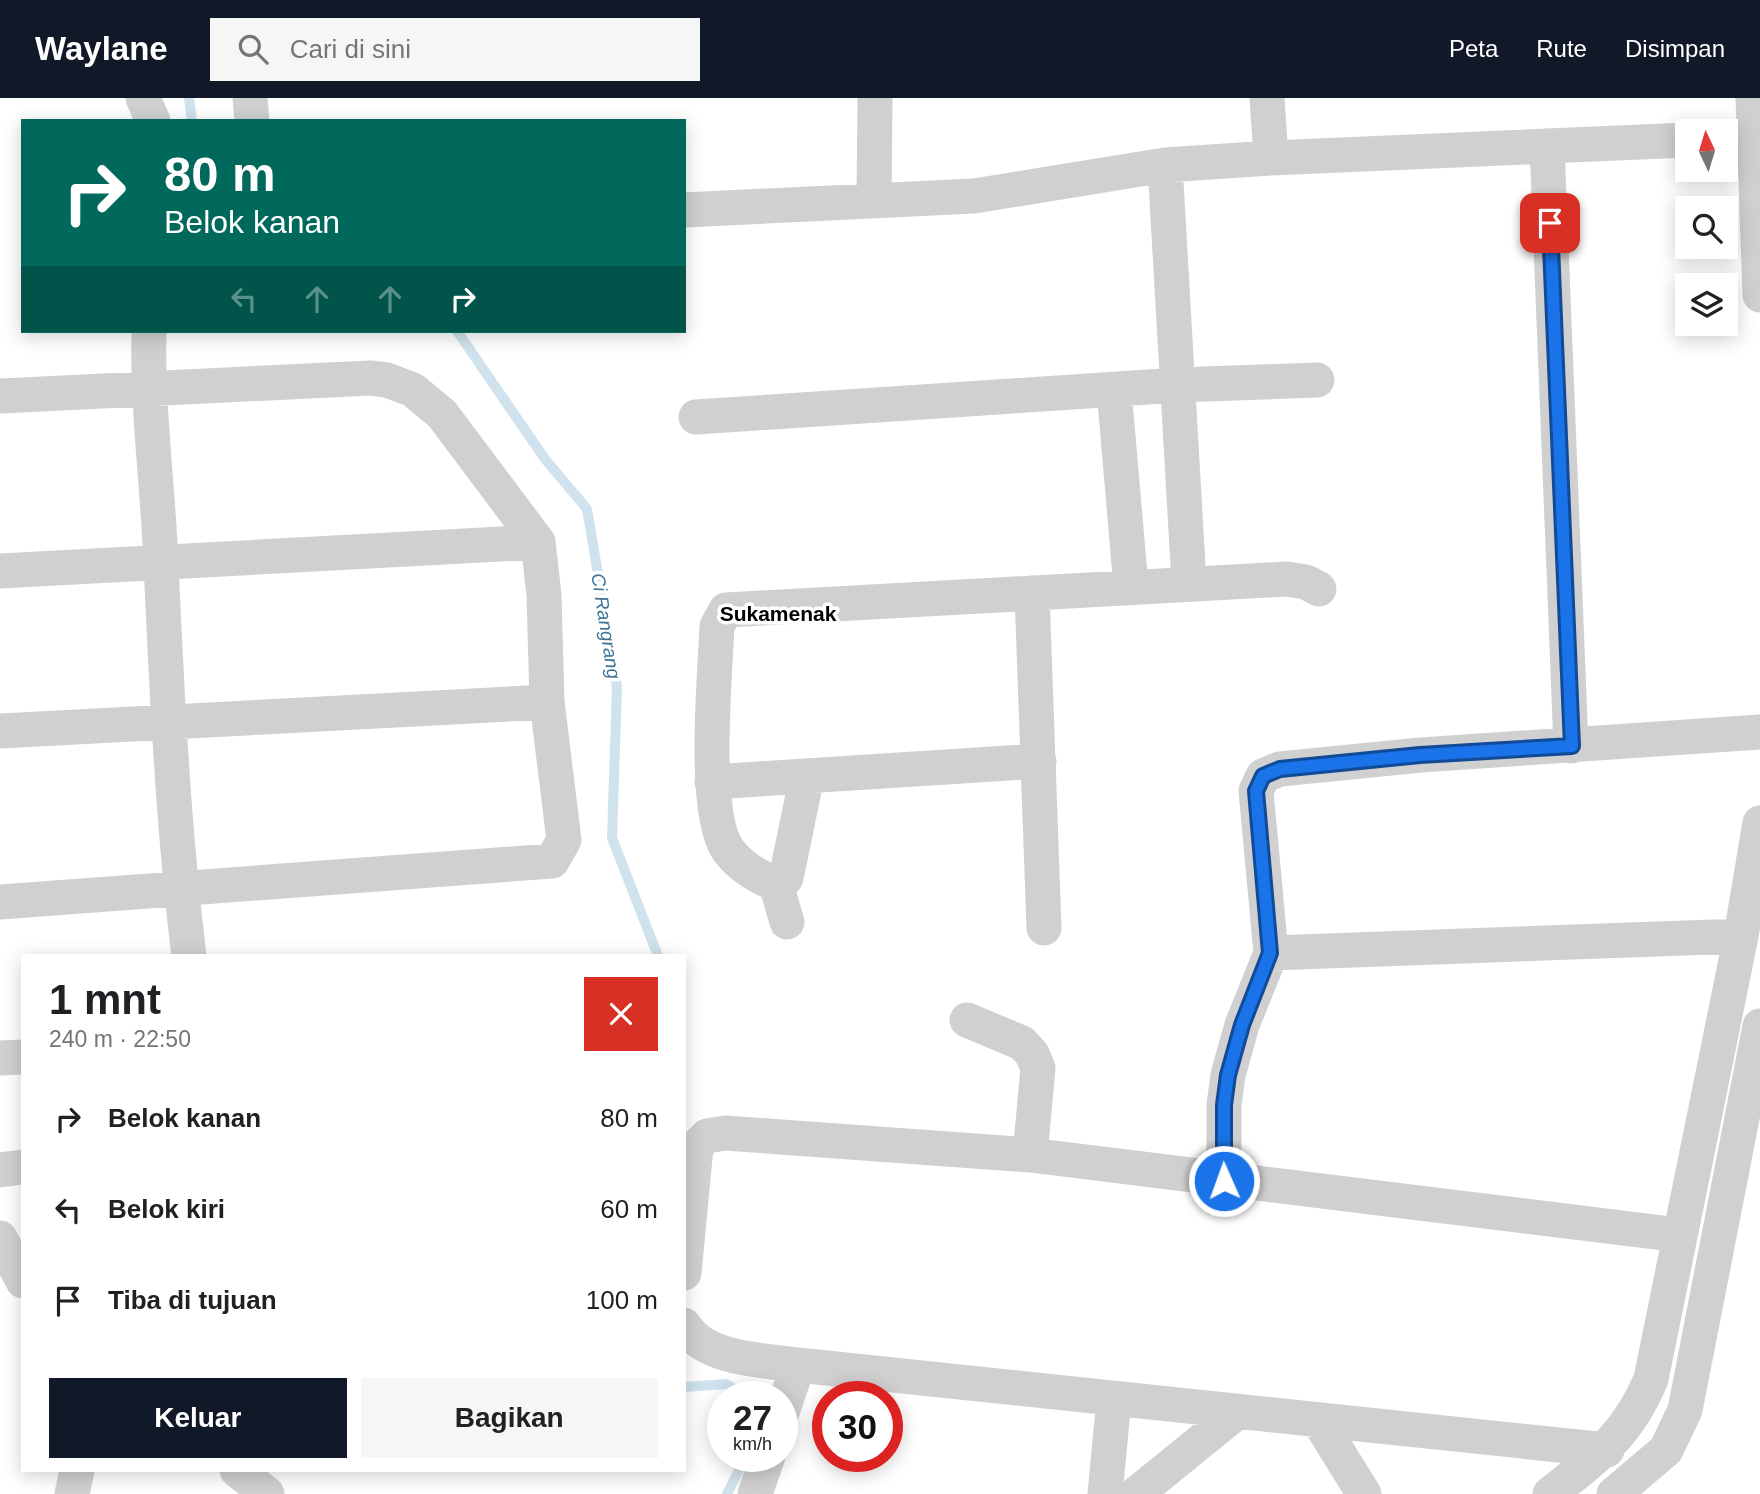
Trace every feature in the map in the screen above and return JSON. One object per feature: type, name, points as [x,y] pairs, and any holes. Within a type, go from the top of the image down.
[{"type":"street","points":[[143,98],[152,119]]},
{"type":"street","points":[[250,98],[252,119]]},
{"type":"street","points":[[874,199],[875,98]]},
{"type":"street","points":[[1268,98],[1271,158]]},
{"type":"street","points":[[1753,98],[1747,138],[1760,295]]},
{"type":"street","points":[[686,210],[974,196],[1165,165],[1675,141]]},
{"type":"street","points":[[1547,146],[1572,746]]},
{"type":"street","points":[[1165,165],[1189,583]]},
{"type":"street","points":[[149,333],[148,390],[161,561],[167,721],[189,954]]},
{"type":"street","points":[[0,396],[370,378],[399,384],[412,390],[442,414],[538,542],[544,595],[547,702],[564,841],[552,861],[181,891],[0,902]]},
{"type":"street","points":[[695,417],[1178,385],[1317,380]]},
{"type":"street","points":[[1114,390],[1130,587]]},
{"type":"street","points":[[0,571],[538,542]]},
{"type":"street","points":[[787,922],[776,884],[741,865],[728,850],[723,839],[712,782],[717,626],[726,610],[1287,579],[1306,582],[1319,589]]},
{"type":"street","points":[[1032,593],[1044,928]]},
{"type":"street","points":[[0,731],[547,702]]},
{"type":"street","points":[[1224,1181],[1224,1105],[1228,1075],[1242,1025],[1270,953],[1256,791],[1263,776],[1269,772],[1420,755],[1760,732]]},
{"type":"street","points":[[712,782],[1039,761]]},
{"type":"street","points":[[776,884],[786,878],[807,776]]},
{"type":"street","points":[[1550,1494],[1607,1450],[1641,1404],[1651,1379],[1741,936],[1760,823]]},
{"type":"street","points":[[1270,953],[1741,936]]},
{"type":"street","points":[[967,1020],[1015,1040],[1032,1054],[1038,1068],[1030,1155]]},
{"type":"street","points":[[1614,1494],[1666,1450],[1685,1410],[1760,1027]]},
{"type":"street","points":[[0,1058],[21,1057]]},
{"type":"street","points":[[686,1252],[696,1147],[706,1136],[725,1133],[1030,1155],[1679,1235]]},
{"type":"street","points":[[0,1170],[21,1167]]},
{"type":"street","points":[[0,1238],[21,1277]]},
{"type":"street","points":[[686,1328],[692,1337],[716,1351],[798,1365],[1607,1450]]},
{"type":"street","points":[[793,1381],[798,1365]]},
{"type":"street","points":[[1105,1494],[1114,1399]]},
{"type":"street","points":[[1136,1494],[1237,1412]]},
{"type":"street","points":[[1318,1420],[1364,1494]]},
{"type":"street","points":[[72,1494],[77,1472]]},
{"type":"street","points":[[240,1472],[267,1494]]},
{"type":"street","points":[[755,1494],[763,1472]]},
{"type":"waterway","name":"Ci Rangrang","points":[[189,98],[192,119]]},
{"type":"waterway","name":"Ci Rangrang","points":[[458,333],[545,459],[587,509],[617,687],[612,838],[657,954]]},
{"type":"waterway","name":"Ci Rangrang","points":[[686,1387],[707,1385]]},
{"type":"waterway","name":"Ci Rangrang","points":[[727,1494],[738,1472]]},
{"type":"district","name":"Sukamenak","points":[[778,613]]},
{"type":"route","points":[[1224,1181],[1224,1105],[1228,1075],[1242,1025],[1270,953],[1256,791],[1263,776],[1280,769],[1420,755],[1572,746],[1550,223]]}]
